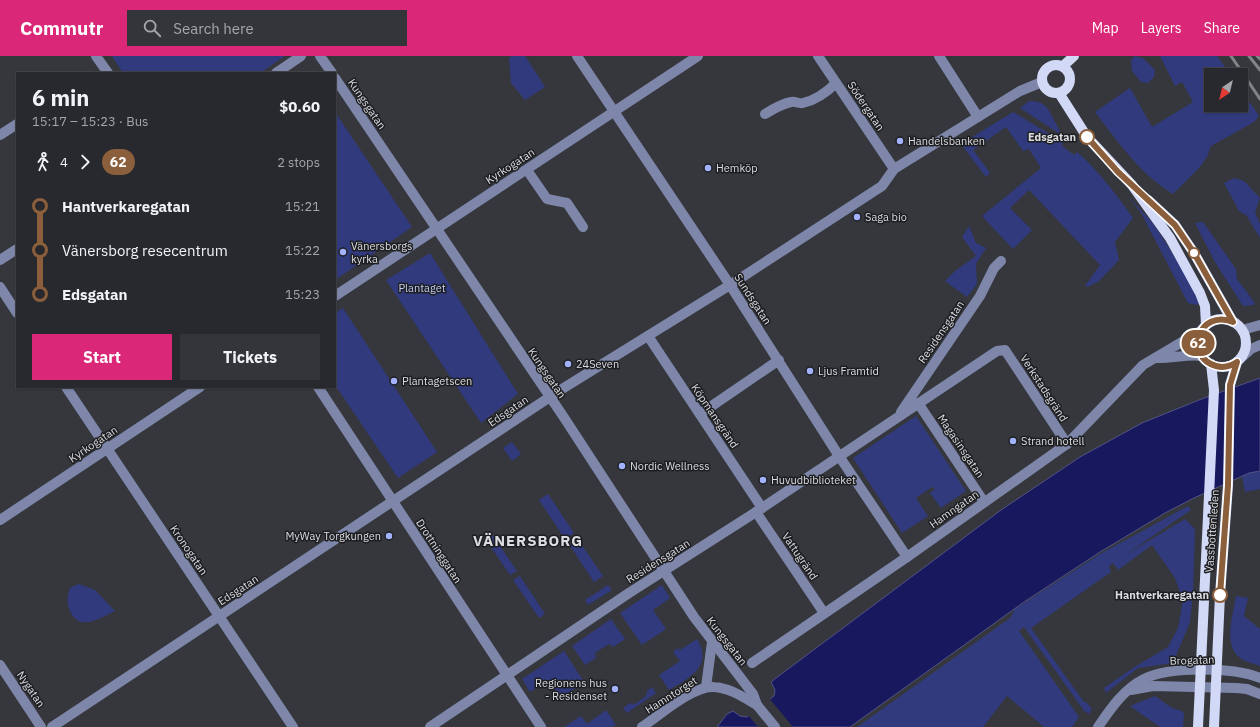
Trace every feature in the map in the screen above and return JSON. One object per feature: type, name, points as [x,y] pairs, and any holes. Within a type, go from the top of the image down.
[{"type":"main road","points":[[1064,66],[1074,56]]},
{"type":"main road","points":[[1054,64],[1064,66],[1068,71],[1071,81],[1066,90],[1059,93],[1048,91],[1042,82],[1042,75],[1048,67],[1054,64]]},
{"type":"main road","points":[[1059,93],[1092,144],[1132,185],[1175,225],[1194,253],[1233,322],[1242,330],[1246,344],[1239,360],[1223,367],[1211,364],[1202,356],[1198,343],[1204,327],[1205,306],[1200,293],[1170,238],[1132,185]]},
{"type":"main road","points":[[1204,327],[1219,319],[1233,322]]},
{"type":"main road","name":"Vassbottenleden","points":[[1214,727],[1216,670],[1228,485],[1230,385],[1239,360]]},
{"type":"main road","name":"Vassbottenleden","points":[[1198,727],[1214,390],[1211,364]]},
{"type":"street","points":[[96,56],[107,72]]},
{"type":"street","points":[[277,72],[301,56]]},
{"type":"street","points":[[320,56],[331,72]]},
{"type":"street","name":"Sundsgatan","points":[[577,56],[730,285],[839,456],[907,557]]},
{"type":"street","name":"Kyrkogatan","points":[[336,295],[698,56]]},
{"type":"street","name":"Södergatan","points":[[818,56],[894,169]]},
{"type":"street","points":[[939,56],[978,116]]},
{"type":"street","name":"Kungsgatan","points":[[336,79],[437,228],[712,642],[721,651],[753,694],[757,705]]},
{"type":"street","name":"Edsgatan","points":[[52,727],[549,398],[730,285],[882,186],[894,169],[1020,91],[1042,82]]},
{"type":"street","points":[[765,114],[776,107],[792,102],[802,103],[817,97],[827,92],[836,83]]},
{"type":"street","points":[[0,135],[16,125]]},
{"type":"street","points":[[527,170],[546,199],[567,203],[583,227]]},
{"type":"street","points":[[0,260],[16,250]]},
{"type":"street","name":"Residensgatan","points":[[898,415],[980,296],[994,268],[1001,261]]},
{"type":"street","points":[[0,287],[16,311]]},
{"type":"street","points":[[1242,330],[1260,325]]},
{"type":"street","name":"Hamngatan","points":[[752,663],[907,557],[1067,444],[1133,376],[1155,358],[1204,327]]},
{"type":"street","name":"Köpmansgränd","points":[[648,336],[700,414],[759,510]]},
{"type":"street","points":[[1239,360],[1251,349],[1260,345]]},
{"type":"street","name":"Verkstadsgränd","points":[[918,403],[997,351],[1005,350],[1067,444]]},
{"type":"street","points":[[1155,358],[1167,358],[1183,355],[1202,356]]},
{"type":"street","points":[[700,414],[779,360]]},
{"type":"street","name":"Kronogatan","points":[[67,388],[293,727]]},
{"type":"street","name":"Kyrkogatan","points":[[0,520],[198,388]]},
{"type":"street","name":"Drottninggatan","points":[[319,388],[540,727]]},
{"type":"street","name":"Residensgatan","points":[[430,727],[918,403]]},
{"type":"street","name":"Magasinsgatan","points":[[918,403],[984,502]]},
{"type":"street","name":"Vattugränd","points":[[759,510],[824,613]]},
{"type":"street","points":[[706,687],[709,677],[712,642]]},
{"type":"street","name":"Nygatan","points":[[0,665],[41,727]]},
{"type":"street","name":"Brogatan","points":[[1098,727],[1117,699],[1144,679],[1159,673],[1216,670],[1242,672],[1260,678]]},
{"type":"street","points":[[1129,690],[1153,686],[1200,687],[1247,689],[1260,694]]},
{"type":"street","name":"Hamntorget","points":[[642,727],[695,691],[706,687],[715,687],[733,691],[757,705]]},
{"type":"street","points":[[757,705],[775,727]]},
{"type":"green space","points":[[112,56],[285,56],[261,72],[122,72]]},
{"type":"green space","points":[[512,56],[525,56],[545,87],[525,100],[511,83],[509,58]]},
{"type":"green space","points":[[1135,56],[1144,59],[1155,70],[1154,77],[1148,83],[1141,82],[1132,71],[1131,60]]},
{"type":"green space","points":[[1160,56],[1217,56],[1226,68],[1204,68],[1204,112],[1248,112],[1248,100],[1259,116],[1254,122],[1211,146],[1207,157],[1199,168],[1173,194],[1150,177],[1130,157],[1095,112],[1130,88],[1152,127],[1193,102],[1182,82],[1175,86]]},
{"type":"green space","points":[[1029,101],[1038,102],[1047,108],[1059,129],[1060,134],[1020,108]]},
{"type":"green space","points":[[1013,112],[1063,142],[1062,146],[1074,155],[1077,152],[1085,159],[1114,192],[1133,218],[1115,242],[1119,260],[1099,281],[1088,287],[1085,286],[1100,265],[1029,190],[1010,208],[1032,230],[1013,249],[982,216],[1041,168],[1029,149],[1023,151],[1006,127],[973,150],[990,173],[986,177],[961,144]]},
{"type":"green space","points":[[336,113],[412,227],[336,279]]},
{"type":"green space","points":[[1234,178],[1244,181],[1260,198],[1255,212],[1260,224],[1260,238],[1247,216],[1239,211],[1224,183]]},
{"type":"green space","points":[[1128,196],[1153,223],[1182,268],[1200,303],[1197,305],[1188,303],[1141,213]]},
{"type":"green space","points":[[1203,222],[1236,269],[1237,279],[1255,303],[1254,305],[1243,306],[1215,262],[1195,223]]},
{"type":"green space","points":[[969,226],[976,243],[986,248],[976,264],[977,284],[967,297],[945,281],[955,271],[976,256],[962,237]]},
{"type":"green space","name":"Plantaget","points":[[430,253],[518,394],[481,423],[386,280]]},
{"type":"green space","points":[[343,308],[437,452],[398,478],[336,386],[336,312]]},
{"type":"green space","points":[[916,416],[966,491],[941,508],[930,493],[935,489],[932,487],[916,498],[928,516],[902,533],[853,458]]},
{"type":"green space","points":[[512,442],[521,454],[512,461],[503,448]]},
{"type":"green space","points":[[1260,469],[1260,489],[1245,492],[1241,472]]},
{"type":"green space","points":[[548,494],[574,533],[565,539],[539,500]]},
{"type":"green space","points":[[1188,506],[1191,510],[1125,555],[1185,519],[1195,529],[1193,592],[1190,622],[1173,663],[1138,668],[1106,693],[1104,688],[1168,647],[1178,628],[1183,600],[1175,578],[1152,545],[1118,570],[1113,563],[1109,566],[1111,572],[1031,628],[1084,702],[1086,702],[1092,709],[1089,714],[1085,712],[1024,627],[1019,631],[1079,717],[1072,727],[1044,727],[1007,696],[983,727],[857,727],[1010,618],[1015,609],[1100,554]]},
{"type":"green space","points":[[491,533],[517,571],[510,575],[484,537]]},
{"type":"green space","points":[[577,538],[603,576],[594,582],[569,544]]},
{"type":"green space","points":[[520,576],[545,614],[539,618],[513,580]]},
{"type":"green space","points":[[79,584],[95,590],[115,611],[90,622],[82,622],[73,617],[69,607],[68,596],[71,587]]},
{"type":"green space","points":[[608,585],[612,590],[588,605],[585,600]]},
{"type":"green space","points":[[662,585],[670,598],[653,610],[666,629],[642,645],[620,613]]},
{"type":"green space","points":[[1236,596],[1248,598],[1244,616],[1260,629],[1260,666],[1245,661],[1238,656],[1233,649],[1230,632]]},
{"type":"green space","points":[[611,619],[625,639],[613,647],[609,644],[595,653],[596,658],[585,665],[572,646]]},
{"type":"green space","points":[[697,639],[703,657],[701,664],[691,676],[669,690],[659,675],[680,661],[673,652],[678,648],[680,650]]},
{"type":"green space","points":[[564,651],[584,682],[561,698],[548,680],[530,692],[522,679]]},
{"type":"green space","points":[[652,687],[656,693],[627,713],[623,708],[630,703],[635,704],[646,696],[647,691]]},
{"type":"green space","points":[[1155,696],[1172,708],[1182,711],[1184,714],[1183,727],[1160,727],[1130,706]]},
{"type":"green space","points":[[606,710],[616,725],[612,727],[564,727],[581,716],[587,724]]},
{"type":"shaded area","points":[[1260,378],[1260,471],[1249,473],[1194,498],[1165,513],[1100,552],[1024,602],[850,727],[717,727],[727,714],[733,711],[740,716],[747,717],[774,696],[775,690],[771,682],[776,678],[1001,510],[1080,457],[1142,423]]},
{"type":"pier","points":[[769,698],[793,727],[758,727],[747,714]]},
{"type":"railway","points":[[1231,56],[1260,99]]},
{"type":"railway","points":[[1249,56],[1260,70]]},
{"type":"railway","points":[[1257,56],[1260,59]]},
{"type":"bus line","name":"62","points":[[1087,137],[1118,172],[1175,225],[1194,253],[1233,322],[1227,319],[1219,319],[1206,324],[1200,333],[1198,340],[1199,350],[1202,356],[1211,364],[1223,367],[1237,362],[1230,385],[1228,485],[1220,595]]},
{"type":"place","name":"Edsgatan","points":[[1087,137]]},
{"type":"place","name":"Handelsbanken","points":[[900,141]]},
{"type":"place","name":"Hemköp","points":[[708,168]]},
{"type":"place","name":"Saga bio","points":[[857,217]]},
{"type":"place","name":"Vänersborgs kyrka","points":[[343,252]]},
{"type":"place","name":"24Seven","points":[[568,364]]},
{"type":"place","name":"Ljus Framtid","points":[[810,371]]},
{"type":"place","name":"Plantagetscen","points":[[394,381]]},
{"type":"place","name":"Strand hotell","points":[[1013,441]]},
{"type":"place","name":"Nordic Wellness","points":[[622,466]]},
{"type":"place","name":"Huvudbiblioteket","points":[[763,480]]},
{"type":"place","name":"MyWay Torgkungen","points":[[389,536]]},
{"type":"place","name":"Hantverkaregatan","points":[[1220,595]]},
{"type":"place","name":"Regionens hus - Residenset","points":[[615,689]]},
{"type":"district","name":"VÄNERSBORG","points":[[528,540]]}]
